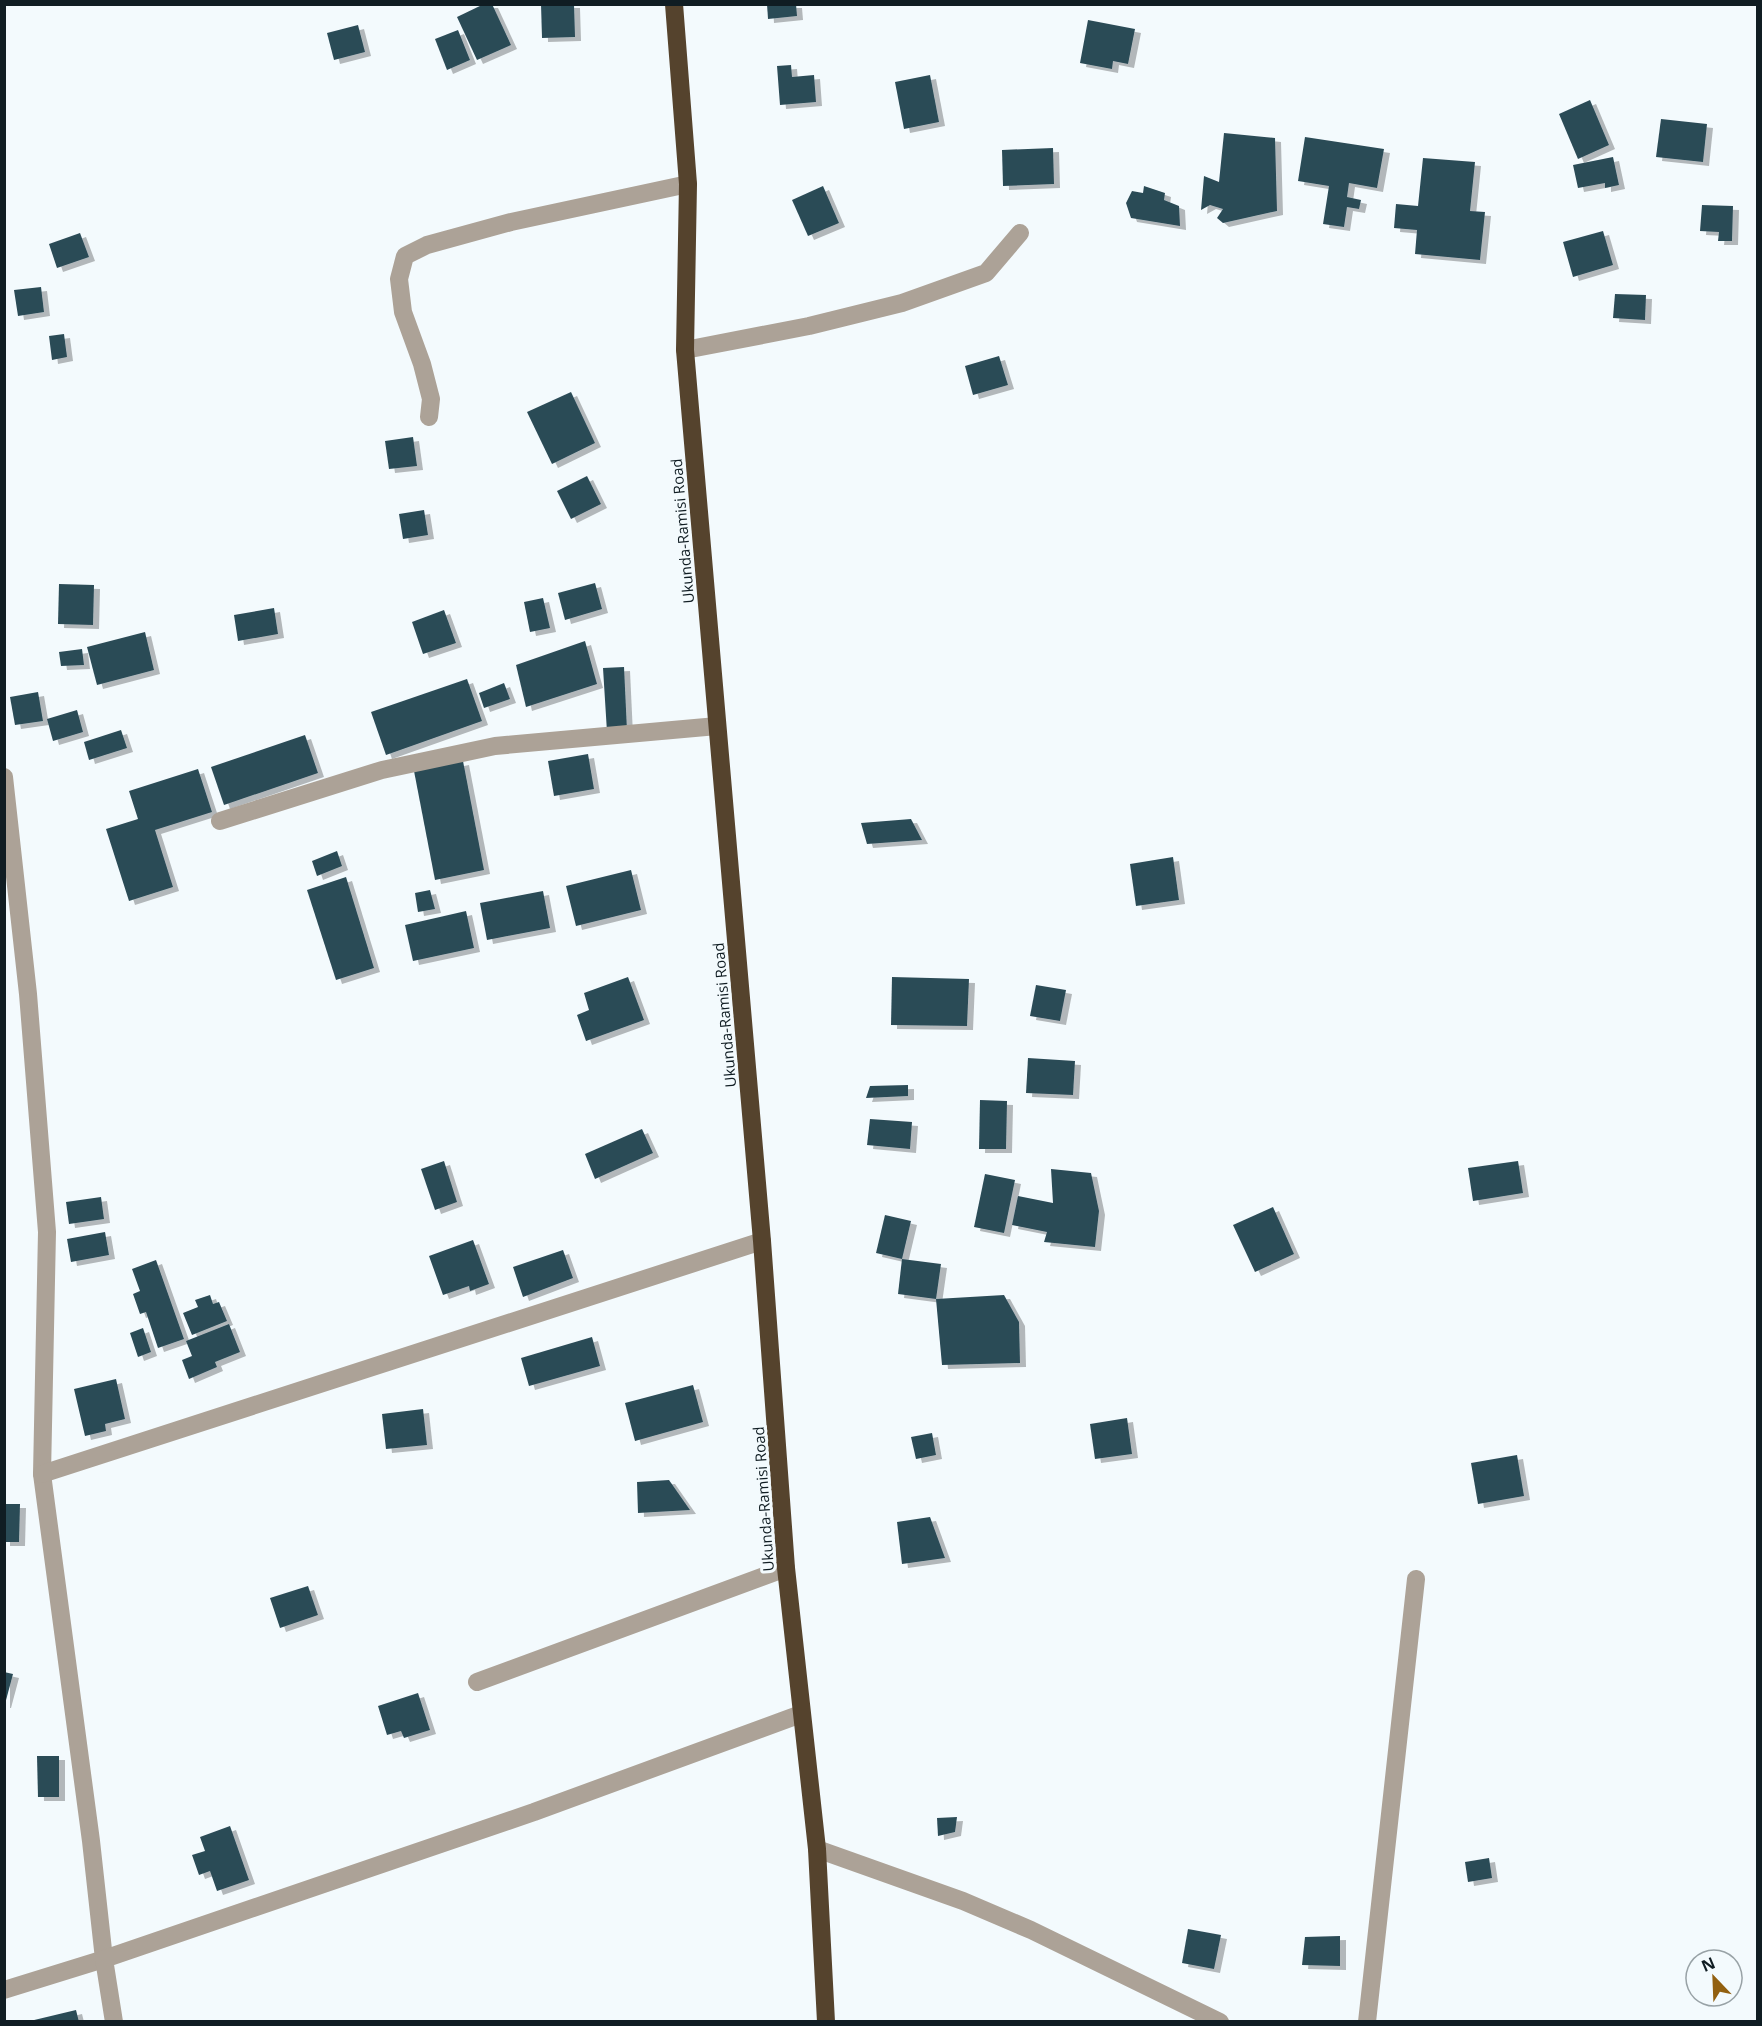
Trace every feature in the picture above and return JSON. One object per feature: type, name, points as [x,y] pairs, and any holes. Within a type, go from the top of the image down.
[{"type":"highway","name":"Ukunda-Ramisi Road","points":[[674,4],[688,184],[685,350],[762,1241],[786,1568],[817,1849],[826,2022]]},
{"type":"street","points":[[429,417],[431,399],[422,364],[403,312],[399,279],[405,256],[427,245],[510,222],[688,184]]},
{"type":"street","points":[[685,350],[809,326],[902,303],[986,273],[1020,233]]},
{"type":"street","points":[[220,821],[382,770],[495,746],[717,726]]},
{"type":"street","points":[[4,777],[28,994],[47,1232],[42,1474],[114,2022]]},
{"type":"street","points":[[42,1474],[762,1241]]},
{"type":"street","points":[[477,1682],[786,1568]]},
{"type":"street","points":[[1367,2022],[1416,1579]]},
{"type":"street","points":[[4,1990],[104,1959],[534,1812],[801,1714]]},
{"type":"street","points":[[817,1849],[963,1901],[1012,1922],[1220,2022]]},
{"type":"building","points":[[484,4],[492,4],[511,45],[477,60],[457,17]]},
{"type":"building","points":[[541,4],[574,4],[575,37],[542,38]]},
{"type":"building","points":[[767,4],[796,4],[797,16],[768,19]]},
{"type":"building","points":[[1088,20],[1135,29],[1128,64],[1113,61],[1112,69],[1080,63]]},
{"type":"building","points":[[358,25],[365,52],[334,60],[327,33]]},
{"type":"building","points":[[458,30],[470,60],[447,70],[435,39]]},
{"type":"building","points":[[791,65],[792,77],[814,75],[816,102],[780,105],[777,66]]},
{"type":"building","points":[[930,75],[939,122],[904,129],[895,82]]},
{"type":"building","points":[[1590,100],[1609,145],[1578,159],[1559,114]]},
{"type":"building","points":[[1661,119],[1707,124],[1703,162],[1656,157]]},
{"type":"building","points":[[1224,133],[1275,138],[1277,211],[1223,223],[1217,218],[1223,209],[1210,205],[1201,210],[1204,176],[1219,182]]},
{"type":"building","points":[[1305,137],[1384,149],[1377,188],[1349,183],[1347,197],[1361,200],[1359,209],[1347,207],[1344,227],[1323,224],[1329,186],[1298,181]]},
{"type":"building","points":[[1053,148],[1054,184],[1003,186],[1002,150]]},
{"type":"building","points":[[1613,157],[1619,185],[1605,188],[1605,183],[1578,188],[1573,165]]},
{"type":"building","points":[[1423,158],[1475,162],[1470,211],[1485,212],[1480,260],[1415,254],[1417,230],[1394,228],[1396,204],[1418,206]]},
{"type":"building","points":[[823,186],[839,223],[808,236],[792,200]]},
{"type":"building","points":[[1144,186],[1165,193],[1164,200],[1179,206],[1180,226],[1131,218],[1126,203],[1132,191],[1143,193]]},
{"type":"building","points":[[1702,205],[1733,206],[1732,241],[1718,241],[1719,232],[1700,231]]},
{"type":"building","points":[[1603,231],[1613,265],[1573,277],[1563,242]]},
{"type":"building","points":[[80,233],[89,257],[57,268],[49,244]]},
{"type":"building","points":[[41,287],[44,312],[18,316],[14,290]]},
{"type":"building","points":[[1615,294],[1646,295],[1645,320],[1613,318]]},
{"type":"building","points":[[64,334],[67,357],[52,360],[49,336]]},
{"type":"building","points":[[999,356],[1008,385],[973,395],[965,366]]},
{"type":"building","points":[[571,392],[595,443],[552,464],[527,412]]},
{"type":"building","points":[[413,437],[417,466],[389,469],[385,441]]},
{"type":"building","points":[[587,476],[601,504],[571,519],[557,491]]},
{"type":"building","points":[[424,510],[428,535],[403,539],[399,514]]},
{"type":"building","points":[[595,583],[602,609],[565,620],[558,593]]},
{"type":"building","points":[[59,584],[94,585],[93,625],[58,624]]},
{"type":"building","points":[[543,598],[550,628],[530,632],[524,602]]},
{"type":"building","points":[[274,608],[278,634],[238,641],[234,615]]},
{"type":"building","points":[[444,610],[456,643],[423,654],[412,622]]},
{"type":"building","points":[[145,632],[154,670],[97,685],[87,647]]},
{"type":"building","points":[[585,641],[597,684],[526,707],[516,665]]},
{"type":"building","points":[[82,649],[84,665],[61,666],[59,652]]},
{"type":"building","points":[[624,667],[627,731],[607,732],[603,668]]},
{"type":"building","points":[[467,679],[482,721],[386,755],[371,712]]},
{"type":"building","points":[[504,683],[510,699],[484,708],[479,693]]},
{"type":"building","points":[[38,692],[43,721],[15,725],[10,697]]},
{"type":"building","points":[[77,710],[83,732],[53,741],[47,719]]},
{"type":"building","points":[[121,730],[127,748],[89,760],[84,742]]},
{"type":"building","points":[[305,735],[318,773],[224,805],[211,767]]},
{"type":"building","points":[[588,754],[594,789],[554,796],[548,761]]},
{"type":"building","points":[[463,761],[484,870],[435,880],[414,771]]},
{"type":"building","points":[[198,769],[212,812],[155,830],[173,887],[129,901],[106,829],[138,819],[129,791]]},
{"type":"building","points":[[911,819],[922,840],[867,844],[861,823]]},
{"type":"building","points":[[337,851],[342,866],[317,876],[312,861]]},
{"type":"building","points":[[1173,857],[1179,900],[1136,906],[1130,864]]},
{"type":"building","points":[[631,870],[641,910],[576,926],[566,886]]},
{"type":"building","points":[[346,877],[374,968],[336,980],[307,890]]},
{"type":"building","points":[[430,890],[435,909],[418,912],[415,893]]},
{"type":"building","points":[[543,891],[550,928],[487,940],[480,903]]},
{"type":"building","points":[[466,911],[474,948],[413,961],[405,925]]},
{"type":"building","points":[[628,977],[644,1020],[586,1041],[577,1015],[589,1010],[584,993]]},
{"type":"building","points":[[892,977],[969,979],[967,1026],[891,1025]]},
{"type":"building","points":[[1036,985],[1066,990],[1060,1021],[1030,1016]]},
{"type":"building","points":[[1028,1058],[1075,1061],[1073,1095],[1026,1093]]},
{"type":"building","points":[[908,1085],[908,1096],[866,1098],[870,1086]]},
{"type":"building","points":[[980,1100],[1007,1101],[1006,1149],[979,1149]]},
{"type":"building","points":[[870,1119],[912,1122],[910,1149],[867,1145]]},
{"type":"building","points":[[642,1129],[653,1153],[595,1179],[585,1154]]},
{"type":"building","points":[[444,1161],[457,1202],[435,1210],[421,1169]]},
{"type":"building","points":[[1518,1161],[1523,1193],[1473,1201],[1468,1168]]},
{"type":"building","points":[[1051,1169],[1091,1173],[1099,1211],[1095,1247],[1044,1242],[1047,1232],[1012,1225],[1018,1196],[1053,1203]]},
{"type":"building","points":[[985,1174],[1015,1180],[1004,1233],[974,1227]]},
{"type":"building","points":[[101,1197],[104,1219],[69,1224],[66,1202]]},
{"type":"building","points":[[1273,1207],[1294,1254],[1255,1272],[1233,1225]]},
{"type":"building","points":[[885,1215],[911,1221],[902,1259],[876,1253]]},
{"type":"building","points":[[105,1232],[109,1255],[71,1262],[67,1239]]},
{"type":"building","points":[[473,1240],[489,1284],[470,1291],[469,1286],[443,1295],[429,1256]]},
{"type":"building","points":[[563,1250],[573,1278],[523,1297],[513,1267]]},
{"type":"building","points":[[902,1259],[941,1264],[936,1299],[898,1294]]},
{"type":"building","points":[[156,1260],[184,1339],[158,1348],[146,1312],[140,1314],[133,1294],[140,1291],[132,1269]]},
{"type":"building","points":[[210,1295],[213,1304],[219,1302],[227,1321],[192,1335],[183,1313],[198,1307],[195,1300]]},
{"type":"building","points":[[1004,1295],[1019,1322],[1020,1363],[942,1365],[936,1299]]},
{"type":"building","points":[[229,1324],[240,1352],[215,1362],[217,1367],[189,1379],[182,1360],[192,1356],[186,1341]]},
{"type":"building","points":[[143,1328],[151,1352],[138,1357],[130,1333]]},
{"type":"building","points":[[592,1337],[600,1366],[529,1386],[521,1358]]},
{"type":"building","points":[[116,1379],[125,1419],[105,1424],[106,1431],[85,1436],[74,1389]]},
{"type":"building","points":[[693,1385],[703,1422],[635,1441],[625,1403]]},
{"type":"building","points":[[423,1409],[427,1445],[386,1449],[382,1414]]},
{"type":"building","points":[[1127,1418],[1132,1454],[1095,1459],[1090,1424]]},
{"type":"building","points":[[932,1433],[936,1455],[916,1459],[911,1437]]},
{"type":"building","points":[[1517,1455],[1524,1496],[1478,1504],[1471,1463]]},
{"type":"building","points":[[669,1480],[690,1510],[638,1513],[637,1482]]},
{"type":"building","points":[[4,1504],[20,1504],[19,1542],[4,1542]]},
{"type":"building","points":[[930,1517],[945,1558],[902,1564],[897,1522]]},
{"type":"building","points":[[308,1586],[318,1615],[280,1628],[270,1598]]},
{"type":"building","points":[[4,1672],[13,1674],[5,1704],[4,1704]]},
{"type":"building","points":[[418,1693],[430,1730],[404,1738],[401,1731],[387,1735],[378,1706]]},
{"type":"building","points":[[37,1756],[59,1756],[59,1797],[38,1797]]},
{"type":"building","points":[[957,1817],[955,1832],[938,1836],[937,1818]]},
{"type":"building","points":[[230,1826],[249,1880],[217,1891],[210,1871],[199,1875],[192,1855],[205,1851],[200,1837]]},
{"type":"building","points":[[1489,1858],[1492,1878],[1468,1882],[1465,1862]]},
{"type":"building","points":[[1188,1929],[1221,1935],[1214,1969],[1182,1963]]},
{"type":"building","points":[[1340,1936],[1340,1966],[1302,1965],[1305,1937]]},
{"type":"building","points":[[76,2010],[79,2022],[30,2022],[30,2021]]}]
